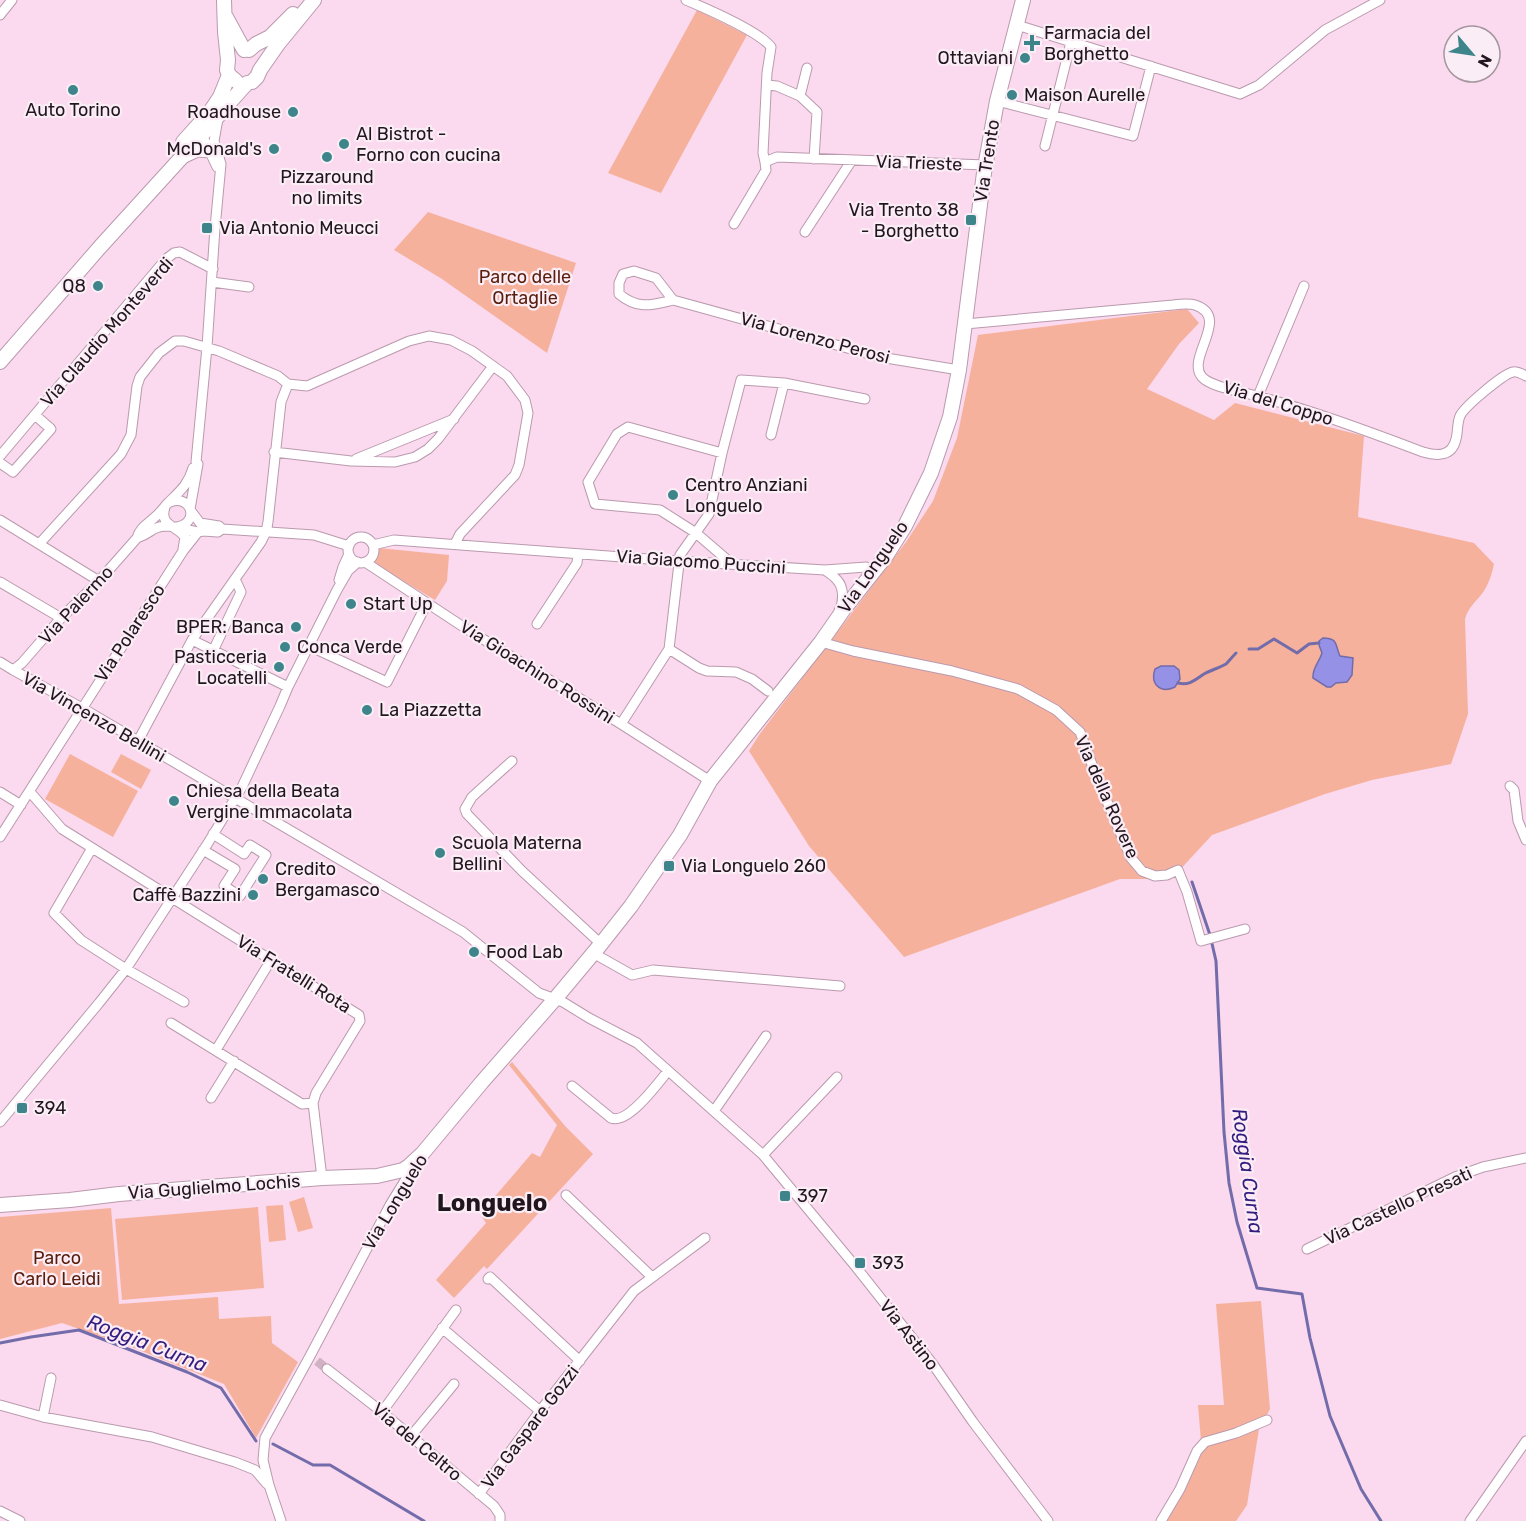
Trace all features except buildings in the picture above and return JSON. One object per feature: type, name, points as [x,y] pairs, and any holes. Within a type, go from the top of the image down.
[{"type":"street","points":[[0,15],[12,0]]},
{"type":"street","points":[[0,362],[202,135],[214,114],[229,75],[225,0]]},
{"type":"street","points":[[228,60],[233,54],[270,37],[308,0]]},
{"type":"street","points":[[229,75],[240,83],[252,82],[278,44],[314,0]]},
{"type":"street","points":[[686,0],[748,30],[769,44],[771,51],[767,73],[763,153],[766,170],[734,224]]},
{"type":"street","name":"Via Trento","points":[[965,324],[985,165],[997,101],[1023,0]]},
{"type":"street","points":[[1017,25],[1240,94],[1259,85],[1325,30],[1380,0]]},
{"type":"street","points":[[225,15],[246,50],[257,57],[260,70]]},
{"type":"street","points":[[1045,146],[1071,42]]},
{"type":"street","points":[[997,101],[1132,136],[1151,66]]},
{"type":"street","points":[[800,96],[807,68]]},
{"type":"street","points":[[100,247],[137,195],[214,114],[247,83]]},
{"type":"street","points":[[767,86],[777,86],[800,96],[817,112],[814,159]]},
{"type":"street","points":[[174,527],[186,524],[191,516],[198,464],[196,462],[220,173],[214,141],[214,114]]},
{"type":"street","points":[[202,135],[220,173]]},
{"type":"street","points":[[180,160],[198,152],[210,153]]},
{"type":"street","name":"Via Trieste","points":[[765,162],[777,157],[985,165]]},
{"type":"street","name":"Via Trieste","points":[[805,232],[852,160]]},
{"type":"street","name":"Via Claudio Monteverdi","points":[[0,456],[166,259],[180,252],[213,269]]},
{"type":"street","name":"Via Lorenzo Perosi","points":[[673,300],[656,278],[634,271],[623,274],[619,282],[619,294],[626,300],[647,306],[673,300],[880,357],[959,369]]},
{"type":"street","points":[[212,282],[249,287]]},
{"type":"street","points":[[1258,396],[1304,286]]},
{"type":"street","name":"Via del Coppo","points":[[965,324],[1173,304],[1196,305],[1206,312],[1210,323],[1197,362],[1201,376],[1208,382],[1310,411],[1437,456],[1448,452],[1455,443],[1460,418],[1465,409],[1492,384],[1514,372],[1526,376]]},
{"type":"street","name":"Via Longuelo","points":[[281,1521],[268,1485],[263,1460],[265,1438],[313,1358],[390,1205],[422,1154],[555,999],[631,906],[680,835],[710,781],[886,556],[905,526],[931,473],[950,417],[965,324]]},
{"type":"street","points":[[40,543],[121,454],[131,435],[136,386],[151,361],[167,345],[175,341],[184,341],[207,347],[278,376],[288,384],[307,387],[409,341],[429,336],[451,340],[472,351],[507,376],[525,400],[528,413],[519,465],[515,475],[460,534],[456,544]]},
{"type":"street","points":[[274,452],[395,462],[415,457],[438,439],[493,366]]},
{"type":"street","points":[[621,724],[669,649],[680,555],[710,514],[722,453],[741,380],[784,383],[865,399]]},
{"type":"street","points":[[771,435],[784,383]]},
{"type":"street","points":[[138,741],[192,640],[236,579],[266,532],[280,402],[288,384]]},
{"type":"street","name":"Via Claudio Monteverdi","points":[[0,463],[13,472],[51,429],[35,415]]},
{"type":"street","points":[[351,460],[454,418]]},
{"type":"street","points":[[722,453],[628,428],[617,434],[588,482],[595,504],[660,510],[696,533],[733,564]]},
{"type":"street","points":[[183,551],[185,537],[164,518],[163,514],[168,504],[185,486],[196,462]]},
{"type":"street","points":[[168,504],[182,500],[191,510]]},
{"type":"street","name":"Via Palermo","points":[[13,670],[99,581],[137,538],[139,531],[168,504]]},
{"type":"street","name":"Via Giacomo Puccini","points":[[191,510],[200,523],[219,526],[222,529],[314,535],[349,550]]},
{"type":"street","points":[[0,520],[99,581]]},
{"type":"street","name":"Via Palermo","points":[[137,538],[144,536],[157,526],[174,527]]},
{"type":"street","points":[[174,527],[198,532]]},
{"type":"street","name":"Via Giacomo Puccini","points":[[198,532],[218,532],[222,529]]},
{"type":"street","name":"Via Polaresco","points":[[0,837],[183,551],[198,532]]},
{"type":"street","name":"Via Giacomo Puccini","points":[[361,562],[351,558],[349,550],[354,538],[362,536],[369,539],[373,545],[394,540],[825,570],[866,567],[886,556]]},
{"type":"street","points":[[0,1122],[126,969],[203,850],[235,798],[268,734],[288,687],[337,590],[348,571],[361,562],[370,560],[374,550],[373,545]]},
{"type":"street","points":[[337,590],[349,550]]},
{"type":"street","points":[[537,624],[577,563],[578,554]]},
{"type":"street","name":"Via Gioachino Rossini","points":[[361,562],[710,781]]},
{"type":"street","name":"Via Longuelo","points":[[803,665],[843,597],[866,567]]},
{"type":"street","points":[[825,570],[841,585],[843,597],[842,606],[833,624]]},
{"type":"street","points":[[213,651],[241,592],[236,579]]},
{"type":"street","points":[[0,582],[61,618]]},
{"type":"street","points":[[309,646],[387,682],[427,603]]},
{"type":"street","points":[[192,640],[288,687]]},
{"type":"street","name":"Via della Rovere","points":[[821,642],[952,671],[1018,689],[1056,710],[1080,732],[1131,858],[1142,871],[1155,876],[1167,875],[1178,870],[1201,941],[1245,929]]},
{"type":"street","points":[[669,649],[699,668],[707,671],[736,672],[752,679],[768,691]]},
{"type":"street","name":"Via Vincenzo Bellini","points":[[0,662],[462,932],[539,993],[555,999]]},
{"type":"street","points":[[512,761],[472,797],[465,809],[597,949],[632,975],[653,970],[840,986]]},
{"type":"street","points":[[1510,786],[1514,790],[1518,821],[1526,840]]},
{"type":"street","points":[[0,792],[21,805]]},
{"type":"street","name":"Via Fratelli Rota","points":[[30,792],[62,829],[360,1017],[360,1021],[316,1093],[313,1103]]},
{"type":"street","points":[[203,850],[235,869],[224,886],[240,896],[266,855],[250,845],[244,854],[213,834]]},
{"type":"street","points":[[92,848],[54,913],[81,940],[184,1002]]},
{"type":"street","points":[[216,1050],[271,960]]},
{"type":"street","name":"Via Astino","points":[[555,999],[637,1043],[763,1155],[932,1363],[973,1422],[1048,1521]]},
{"type":"street","points":[[171,1023],[302,1104],[313,1103],[322,1178]]},
{"type":"street","points":[[714,1111],[766,1036]]},
{"type":"street","points":[[211,1098],[234,1061]]},
{"type":"street","points":[[572,1086],[616,1120],[634,1110],[668,1071]]},
{"type":"street","points":[[763,1155],[837,1077]]},
{"type":"street","name":"Via Guglielmo Lochis","points":[[0,1205],[322,1178],[377,1176],[403,1170],[422,1154]]},
{"type":"street","name":"Via Castello Presati","points":[[1307,1250],[1455,1177],[1483,1167],[1526,1158]]},
{"type":"street","points":[[377,1176],[392,1177],[396,1180],[397,1187],[390,1205]]},
{"type":"street","points":[[566,1195],[652,1277]]},
{"type":"street","name":"Via Gaspare Gozzi","points":[[479,1494],[540,1411],[634,1291],[705,1238]]},
{"type":"street","name":"Via Gaspare Gozzi","points":[[489,1278],[580,1360]]},
{"type":"street","points":[[382,1412],[456,1310]]},
{"type":"street","points":[[442,1328],[540,1411]]},
{"type":"street","name":"Via del Celtro","points":[[327,1369],[382,1412],[498,1510],[500,1521]]},
{"type":"street","points":[[43,1417],[51,1378]]},
{"type":"street","points":[[411,1436],[454,1384]]},
{"type":"street","points":[[0,1405],[43,1417],[152,1437],[255,1470],[268,1485]]},
{"type":"street","points":[[1161,1521],[1180,1489],[1197,1451],[1205,1442],[1236,1433],[1267,1420]]},
{"type":"street","points":[[1470,1521],[1526,1441]]},
{"type":"street","points":[[0,1511],[20,1521]]},
{"type":"green space","points":[[697,10],[747,35],[661,193],[608,173]]},
{"type":"green space","name":"Parco delle Ortaglie","points":[[428,212],[576,263],[547,353],[442,279],[394,250]]},
{"type":"green space","points":[[1187,309],[1199,323],[1179,344],[1147,389],[1214,420],[1235,403],[1364,436],[1358,517],[1474,543],[1494,564],[1486,588],[1470,608],[1465,619],[1468,714],[1451,764],[1372,780],[1325,794],[1212,835],[1177,873],[1159,879],[1120,879],[904,957],[809,846],[749,751],[906,542],[933,501],[957,438],[978,335]]},
{"type":"green space","points":[[379,548],[449,555],[447,581],[435,600],[373,563],[379,555]]},
{"type":"green space","points":[[70,754],[138,791],[113,837],[45,799]]},
{"type":"green space","points":[[121,754],[151,770],[141,789],[111,772]]},
{"type":"green space","points":[[512,1062],[565,1126],[593,1154],[487,1269],[484,1266],[454,1298],[436,1280],[486,1223],[480,1214],[532,1153],[540,1157],[557,1125],[509,1065]]},
{"type":"green space","points":[[304,1197],[313,1228],[298,1232],[289,1202]]},
{"type":"green space","points":[[283,1205],[286,1240],[269,1242],[266,1206]]},
{"type":"green space","points":[[258,1207],[264,1288],[122,1300],[115,1219]]},
{"type":"green space","name":"Parco Carlo Leidi","points":[[111,1208],[119,1304],[218,1297],[219,1319],[271,1316],[272,1343],[298,1362],[256,1438],[224,1384],[134,1348],[62,1323],[0,1339],[0,1217]]},
{"type":"green space","points":[[1261,1301],[1270,1409],[1259,1429],[1247,1505],[1236,1521],[1166,1521],[1202,1453],[1198,1405],[1224,1405],[1216,1304]]},
{"type":"shaded area","points":[[1323,638],[1332,639],[1336,643],[1340,656],[1353,658],[1352,675],[1347,682],[1327,687],[1313,678],[1322,653],[1319,641]]},
{"type":"shaded area","points":[[1161,666],[1174,666],[1179,670],[1180,679],[1175,687],[1165,689],[1155,683],[1155,669]]},
{"type":"waterway","points":[[1249,649],[1258,649],[1274,639],[1297,653],[1309,644],[1319,643]]},
{"type":"waterway","points":[[1178,683],[1192,682],[1226,664],[1236,653]]},
{"type":"waterway","name":"Roggia Curna","points":[[1192,882],[1210,935],[1216,961],[1224,1132],[1229,1183],[1237,1222],[1257,1288],[1302,1294],[1310,1338],[1330,1416],[1361,1489],[1381,1521]]},
{"type":"waterway","name":"Roggia Curna","points":[[0,1343],[79,1330],[187,1372],[221,1388],[256,1441]]},
{"type":"waterway","name":"Roggia Curna","points":[[273,1444],[313,1465],[330,1465],[424,1521]]},
{"type":"tunnel","points":[[317,1361],[327,1369]]},
{"type":"place","name":"Farmacia del Borghetto","points":[[1032,43]]},
{"type":"place","name":"Ottaviani","points":[[1025,58]]},
{"type":"place","name":"Auto Torino","points":[[73,90]]},
{"type":"place","name":"Maison Aurelle","points":[[1012,95]]},
{"type":"place","name":"Roadhouse","points":[[293,112]]},
{"type":"place","name":"Al Bistrot - Forno con cucina","points":[[344,144]]},
{"type":"place","name":"McDonald's","points":[[274,149]]},
{"type":"place","name":"Pizzaround no limits","points":[[327,157]]},
{"type":"place","name":"Via Trento 38 - Borghetto","points":[[971,220]]},
{"type":"place","name":"Via Antonio Meucci","points":[[207,228]]},
{"type":"place","name":"Q8","points":[[98,286]]},
{"type":"place","name":"Centro Anziani Longuelo","points":[[673,495]]},
{"type":"place","name":"Start Up","points":[[351,604]]},
{"type":"place","name":"BPER: Banca","points":[[296,627]]},
{"type":"place","name":"Conca Verde","points":[[285,647]]},
{"type":"place","name":"Pasticceria Locatelli","points":[[279,667]]},
{"type":"place","name":"La Piazzetta","points":[[367,710]]},
{"type":"place","name":"Chiesa della Beata Vergine Immacolata","points":[[174,801]]},
{"type":"place","name":"Scuola Materna Bellini","points":[[440,853]]},
{"type":"place","name":"Via Longuelo 260","points":[[669,866]]},
{"type":"place","name":"Credito Bergamasco","points":[[263,879]]},
{"type":"place","name":"Caffè Bazzini","points":[[253,895]]},
{"type":"place","name":"Food Lab","points":[[474,952]]},
{"type":"place","name":"394","points":[[22,1108]]},
{"type":"place","name":"397","points":[[785,1196]]},
{"type":"place","name":"393","points":[[860,1263]]},
{"type":"district","name":"Longuelo","points":[[492,1203]]}]
